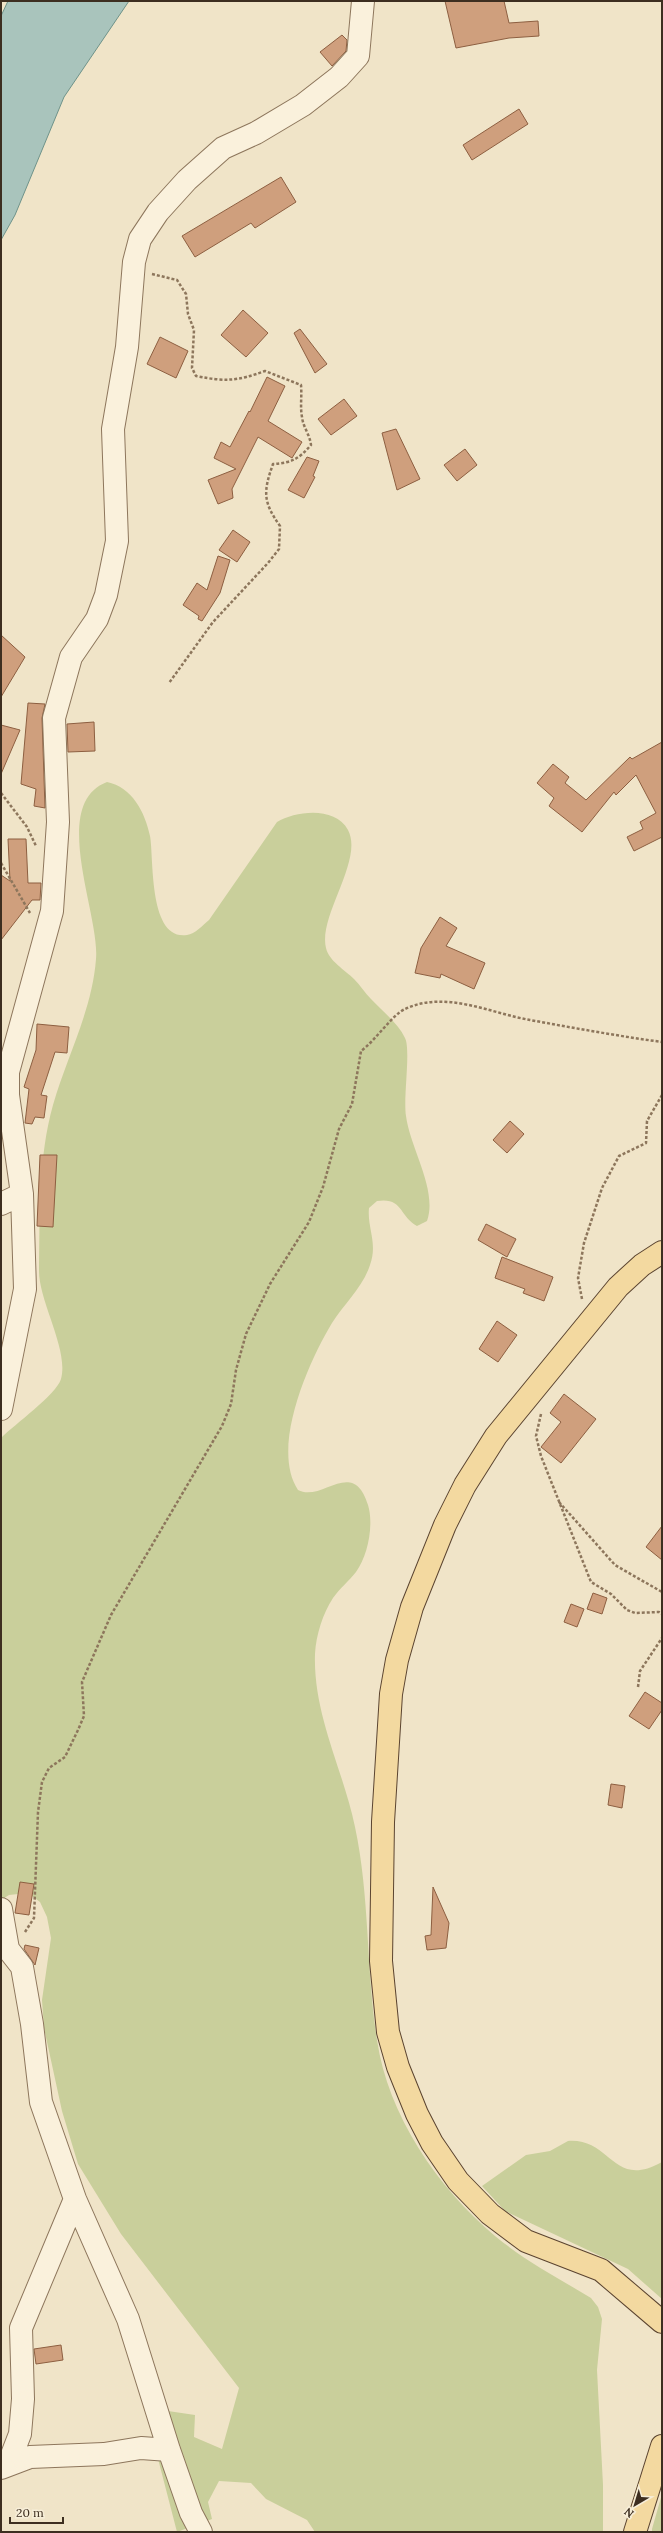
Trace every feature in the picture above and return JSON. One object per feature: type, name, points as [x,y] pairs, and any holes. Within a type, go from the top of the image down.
[{"type":"main road","points":[[662,1252],[642,1265],[618,1287],[496,1436],[465,1485],[431,1556],[412,1607],[398,1654],[391,1694],[380,1906],[382,1986],[388,2032],[408,2093],[432,2143],[458,2181],[490,2214],[526,2241],[601,2270],[662,2322]]},
{"type":"main road","points":[[635,2532],[662,2446]]},
{"type":"street","points":[[1,1409],[25,1289],[22,1194],[8,1095],[8,1072],[52,912],[58,822],[54,718],[71,657],[97,619],[106,595],[117,541],[113,429],[127,346],[134,262],[140,239],[158,212],[187,180],[223,148],[256,133],[296,109],[339,78],[358,56],[363,1]]},
{"type":"street","points":[[1,1204],[22,1194]]},
{"type":"street","points":[[1,1909],[10,1961],[32,2024],[41,2102],[75,2199],[128,2319],[169,2450],[191,2513],[201,2532]]},
{"type":"street","points":[[5,2466],[20,2434],[23,2399],[21,2328],[75,2199]]},
{"type":"street","points":[[5,2466],[30,2457],[104,2454],[141,2448],[169,2450]]},
{"type":"path","points":[[137,252],[148,262],[147,272],[161,278],[177,280],[186,294],[188,314],[194,330],[192,368],[196,376],[216,380],[240,380],[265,371],[301,385],[303,402],[302,418],[310,436],[311,445],[299,459],[287,463],[273,464],[267,479],[265,498],[269,511],[280,526],[279,549],[268,563],[213,622],[169,682]]},
{"type":"path","points":[[1,793],[27,827],[38,850]]},
{"type":"path","points":[[1,863],[33,917]]},
{"type":"path","points":[[10,1961],[23,1934],[34,1918],[38,1812],[42,1782],[49,1768],[65,1757],[84,1716],[82,1682],[111,1615],[222,1426],[231,1404],[236,1370],[246,1334],[270,1284],[309,1222],[323,1187],[339,1129],[352,1104],[361,1051],[374,1041],[403,1009],[425,1002],[453,1003],[485,1008],[520,1018],[662,1042]]},
{"type":"path","points":[[587,1326],[578,1278],[584,1243],[602,1188],[619,1156],[646,1143],[647,1121],[662,1095]]},
{"type":"path","points":[[542,1412],[536,1436],[558,1501],[591,1582],[611,1594],[627,1610],[635,1613],[659,1612],[662,1614]]},
{"type":"path","points":[[558,1501],[616,1565],[662,1592]]},
{"type":"path","points":[[638,1687],[640,1671],[662,1638]]},
{"type":"green space","points":[[107,782],[124,789],[136,802],[145,818],[150,836],[155,896],[159,912],[165,925],[174,933],[187,935],[193,933],[209,920],[277,822],[294,815],[304,813],[325,814],[342,822],[348,830],[351,842],[350,857],[328,920],[325,935],[326,948],[330,957],[356,981],[369,997],[394,1022],[405,1038],[407,1044],[405,1097],[406,1116],[426,1183],[429,1196],[429,1209],[427,1221],[417,1226],[411,1222],[400,1208],[392,1202],[377,1201],[369,1208],[369,1222],[373,1243],[370,1265],[363,1281],[332,1323],[313,1359],[296,1405],[290,1429],[288,1452],[290,1472],[298,1490],[307,1492],[317,1491],[346,1482],[354,1484],[362,1491],[370,1513],[369,1540],[364,1557],[356,1572],[333,1598],[326,1610],[318,1632],[315,1654],[319,1699],[330,1742],[350,1805],[360,1853],[377,2040],[383,2068],[392,2095],[404,2122],[418,2148],[435,2172],[474,2217],[506,2245],[591,2298],[598,2307],[602,2319],[597,2370],[603,2485],[603,2532],[315,2532],[307,2520],[266,2499],[251,2483],[219,2481],[208,2502],[212,2519],[177,2532],[149,2424],[168,2411],[195,2415],[194,2437],[222,2449],[239,2388],[121,2234],[78,2164],[62,2111],[44,2028],[42,2000],[51,1938],[47,1917],[40,1902],[28,1893],[9,1895],[1,1900],[1,1438],[44,1401],[58,1386],[61,1379],[61,1354],[58,1340],[40,1283],[40,1209],[42,1167],[48,1125],[53,1105],[90,997],[94,978],[96,959],[95,939],[81,862],[79,836],[81,813],[90,794]]},
{"type":"green space","points":[[568,2141],[583,2142],[594,2147],[622,2167],[632,2170],[645,2169],[662,2162],[662,2299],[628,2269],[505,2211],[482,2186],[526,2155],[550,2151]]},
{"type":"green space","points":[[662,2494],[662,2532],[652,2532],[652,2529]]},
{"type":"water","points":[[8,1],[129,1],[64,97],[15,215],[1,240],[1,16]]},
{"type":"building","points":[[445,1],[504,1],[509,23],[538,21],[539,36],[509,38],[456,48]]},
{"type":"building","points":[[342,35],[347,40],[346,51],[332,66],[320,52]]},
{"type":"building","points":[[519,109],[528,124],[472,160],[463,145]]},
{"type":"building","points":[[281,177],[296,202],[255,228],[251,223],[195,257],[182,236]]},
{"type":"building","points":[[243,310],[268,333],[246,357],[221,335]]},
{"type":"building","points":[[300,329],[327,364],[315,373],[294,333]]},
{"type":"building","points":[[160,337],[188,351],[176,378],[147,364]]},
{"type":"building","points":[[267,377],[285,386],[268,421],[302,442],[292,458],[258,437],[232,489],[233,498],[218,504],[208,480],[236,469],[214,458],[221,442],[230,447],[249,411],[250,412]]},
{"type":"building","points":[[344,399],[357,416],[331,435],[318,419]]},
{"type":"building","points":[[396,429],[420,479],[397,490],[382,433]]},
{"type":"building","points":[[465,449],[477,465],[457,481],[444,465]]},
{"type":"building","points":[[307,457],[319,461],[313,476],[315,477],[304,498],[288,490]]},
{"type":"building","points":[[233,530],[250,542],[237,562],[219,550]]},
{"type":"building","points":[[218,556],[230,560],[220,593],[202,621],[198,619],[199,616],[183,605],[197,583],[207,590]]},
{"type":"building","points":[[1,635],[25,657],[1,697]]},
{"type":"building","points":[[28,703],[45,704],[42,718],[45,808],[34,806],[36,789],[21,784]]},
{"type":"building","points":[[94,722],[95,751],[68,752],[67,724]]},
{"type":"building","points":[[1,725],[20,730],[1,774]]},
{"type":"building","points":[[662,742],[662,837],[634,851],[627,837],[643,829],[640,822],[656,813],[636,775],[616,795],[614,792],[582,832],[549,806],[554,798],[537,783],[553,764],[569,777],[565,783],[586,800],[630,757],[632,759]]},
{"type":"building","points":[[8,839],[26,839],[28,883],[41,883],[40,900],[32,900],[1,940],[1,875],[10,881]]},
{"type":"building","points":[[440,917],[457,928],[446,946],[485,963],[474,989],[441,974],[440,978],[415,973],[421,948]]},
{"type":"building","points":[[37,1024],[69,1027],[67,1053],[55,1052],[41,1095],[47,1096],[44,1118],[35,1117],[32,1124],[25,1123],[29,1089],[24,1087],[36,1050]]},
{"type":"building","points":[[510,1121],[524,1134],[507,1153],[493,1140]]},
{"type":"building","points":[[40,1155],[57,1155],[53,1227],[37,1226]]},
{"type":"building","points":[[486,1224],[516,1239],[507,1257],[478,1240]]},
{"type":"building","points":[[502,1257],[553,1277],[544,1301],[523,1293],[525,1289],[495,1278]]},
{"type":"building","points":[[497,1321],[517,1335],[498,1362],[479,1349]]},
{"type":"building","points":[[564,1394],[596,1419],[561,1463],[541,1447],[561,1422],[550,1413]]},
{"type":"building","points":[[662,1526],[662,1560],[646,1547]]},
{"type":"building","points":[[593,1593],[607,1598],[602,1614],[587,1609]]},
{"type":"building","points":[[571,1604],[584,1609],[577,1627],[564,1622]]},
{"type":"building","points":[[645,1692],[662,1703],[662,1710],[649,1729],[629,1716]]},
{"type":"building","points":[[611,1784],[625,1786],[622,1808],[608,1805]]},
{"type":"building","points":[[20,1882],[34,1884],[29,1915],[15,1913]]},
{"type":"building","points":[[433,1887],[449,1923],[446,1948],[427,1950],[425,1936],[431,1935]]},
{"type":"building","points":[[25,1945],[39,1948],[35,1965],[24,1949]]},
{"type":"building","points":[[61,2345],[63,2360],[36,2364],[34,2349]]}]
